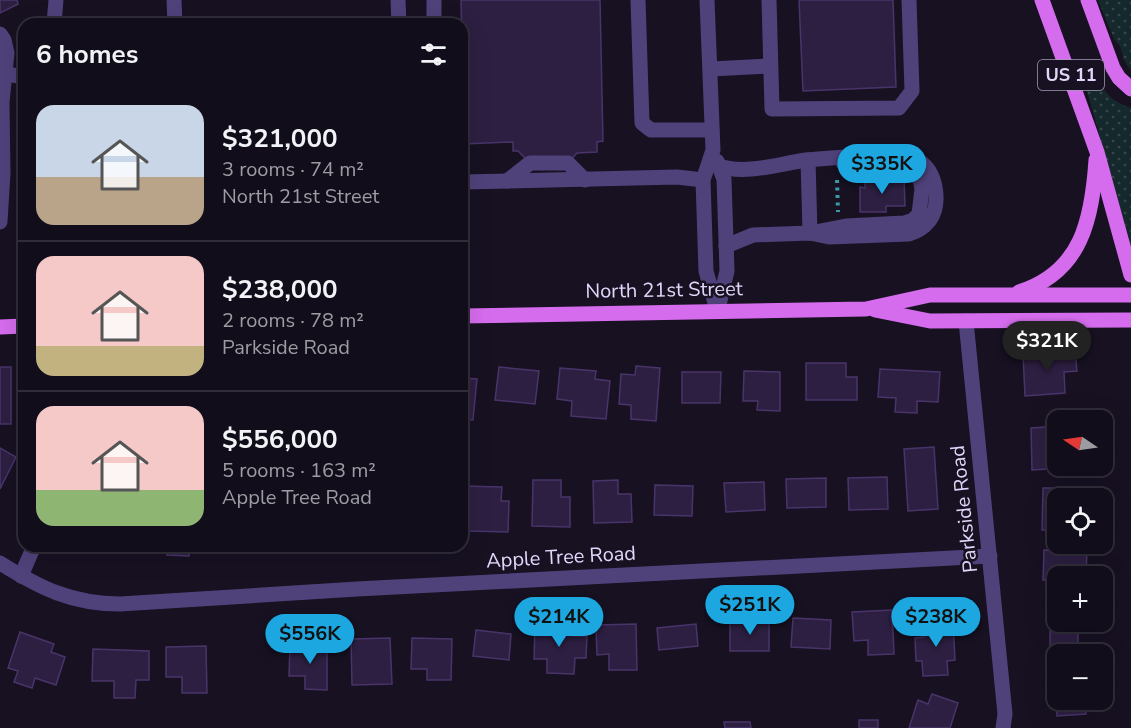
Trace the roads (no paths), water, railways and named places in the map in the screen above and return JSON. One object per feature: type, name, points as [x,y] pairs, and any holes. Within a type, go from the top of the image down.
[{"type":"main road","name":"US 11","points":[[1042,0],[1097,152],[1131,275]]},
{"type":"main road","points":[[1088,0],[1113,68],[1119,78],[1131,89]]},
{"type":"main road","points":[[1008,295],[1032,287],[1050,277],[1065,265],[1077,248],[1085,232],[1090,213],[1097,152]]},
{"type":"main road","name":"North 21st Street","points":[[866,309],[930,295],[1131,295]]},
{"type":"main road","name":"North 21st Street","points":[[468,316],[866,309],[930,321],[1131,320]]},
{"type":"main road","points":[[0,327],[18,326]]},
{"type":"street","points":[[54,18],[56,0]]},
{"type":"street","points":[[174,0],[175,18]]},
{"type":"street","points":[[398,0],[399,18]]},
{"type":"street","points":[[434,0],[434,18]]},
{"type":"street","points":[[639,0],[642,123],[651,130],[712,130]]},
{"type":"street","points":[[707,0],[712,150],[703,180],[706,271],[717,310]]},
{"type":"street","points":[[769,0],[772,109],[899,108],[912,91],[909,0]]},
{"type":"street","points":[[0,34],[7,53],[3,74],[3,173],[0,222]]},
{"type":"street","points":[[711,69],[770,66]]},
{"type":"street","points":[[3,74],[18,76]]},
{"type":"street","points":[[712,150],[724,179],[727,271],[717,310]]},
{"type":"street","points":[[718,166],[731,170],[744,170],[828,159],[869,170],[903,170],[913,173],[920,179],[922,189],[919,214],[913,220],[904,223],[846,226],[810,233],[753,235],[726,246]]},
{"type":"street","points":[[808,160],[810,233]]},
{"type":"street","points":[[468,183],[677,177],[703,180]]},
{"type":"street","name":"Parkside Road","points":[[966,321],[1005,714],[1003,728]]},
{"type":"street","points":[[21,576],[31,552]]},
{"type":"street","name":"Apple Tree Road","points":[[0,563],[51,592],[74,600],[98,604],[120,604],[357,589],[990,556]]}]
